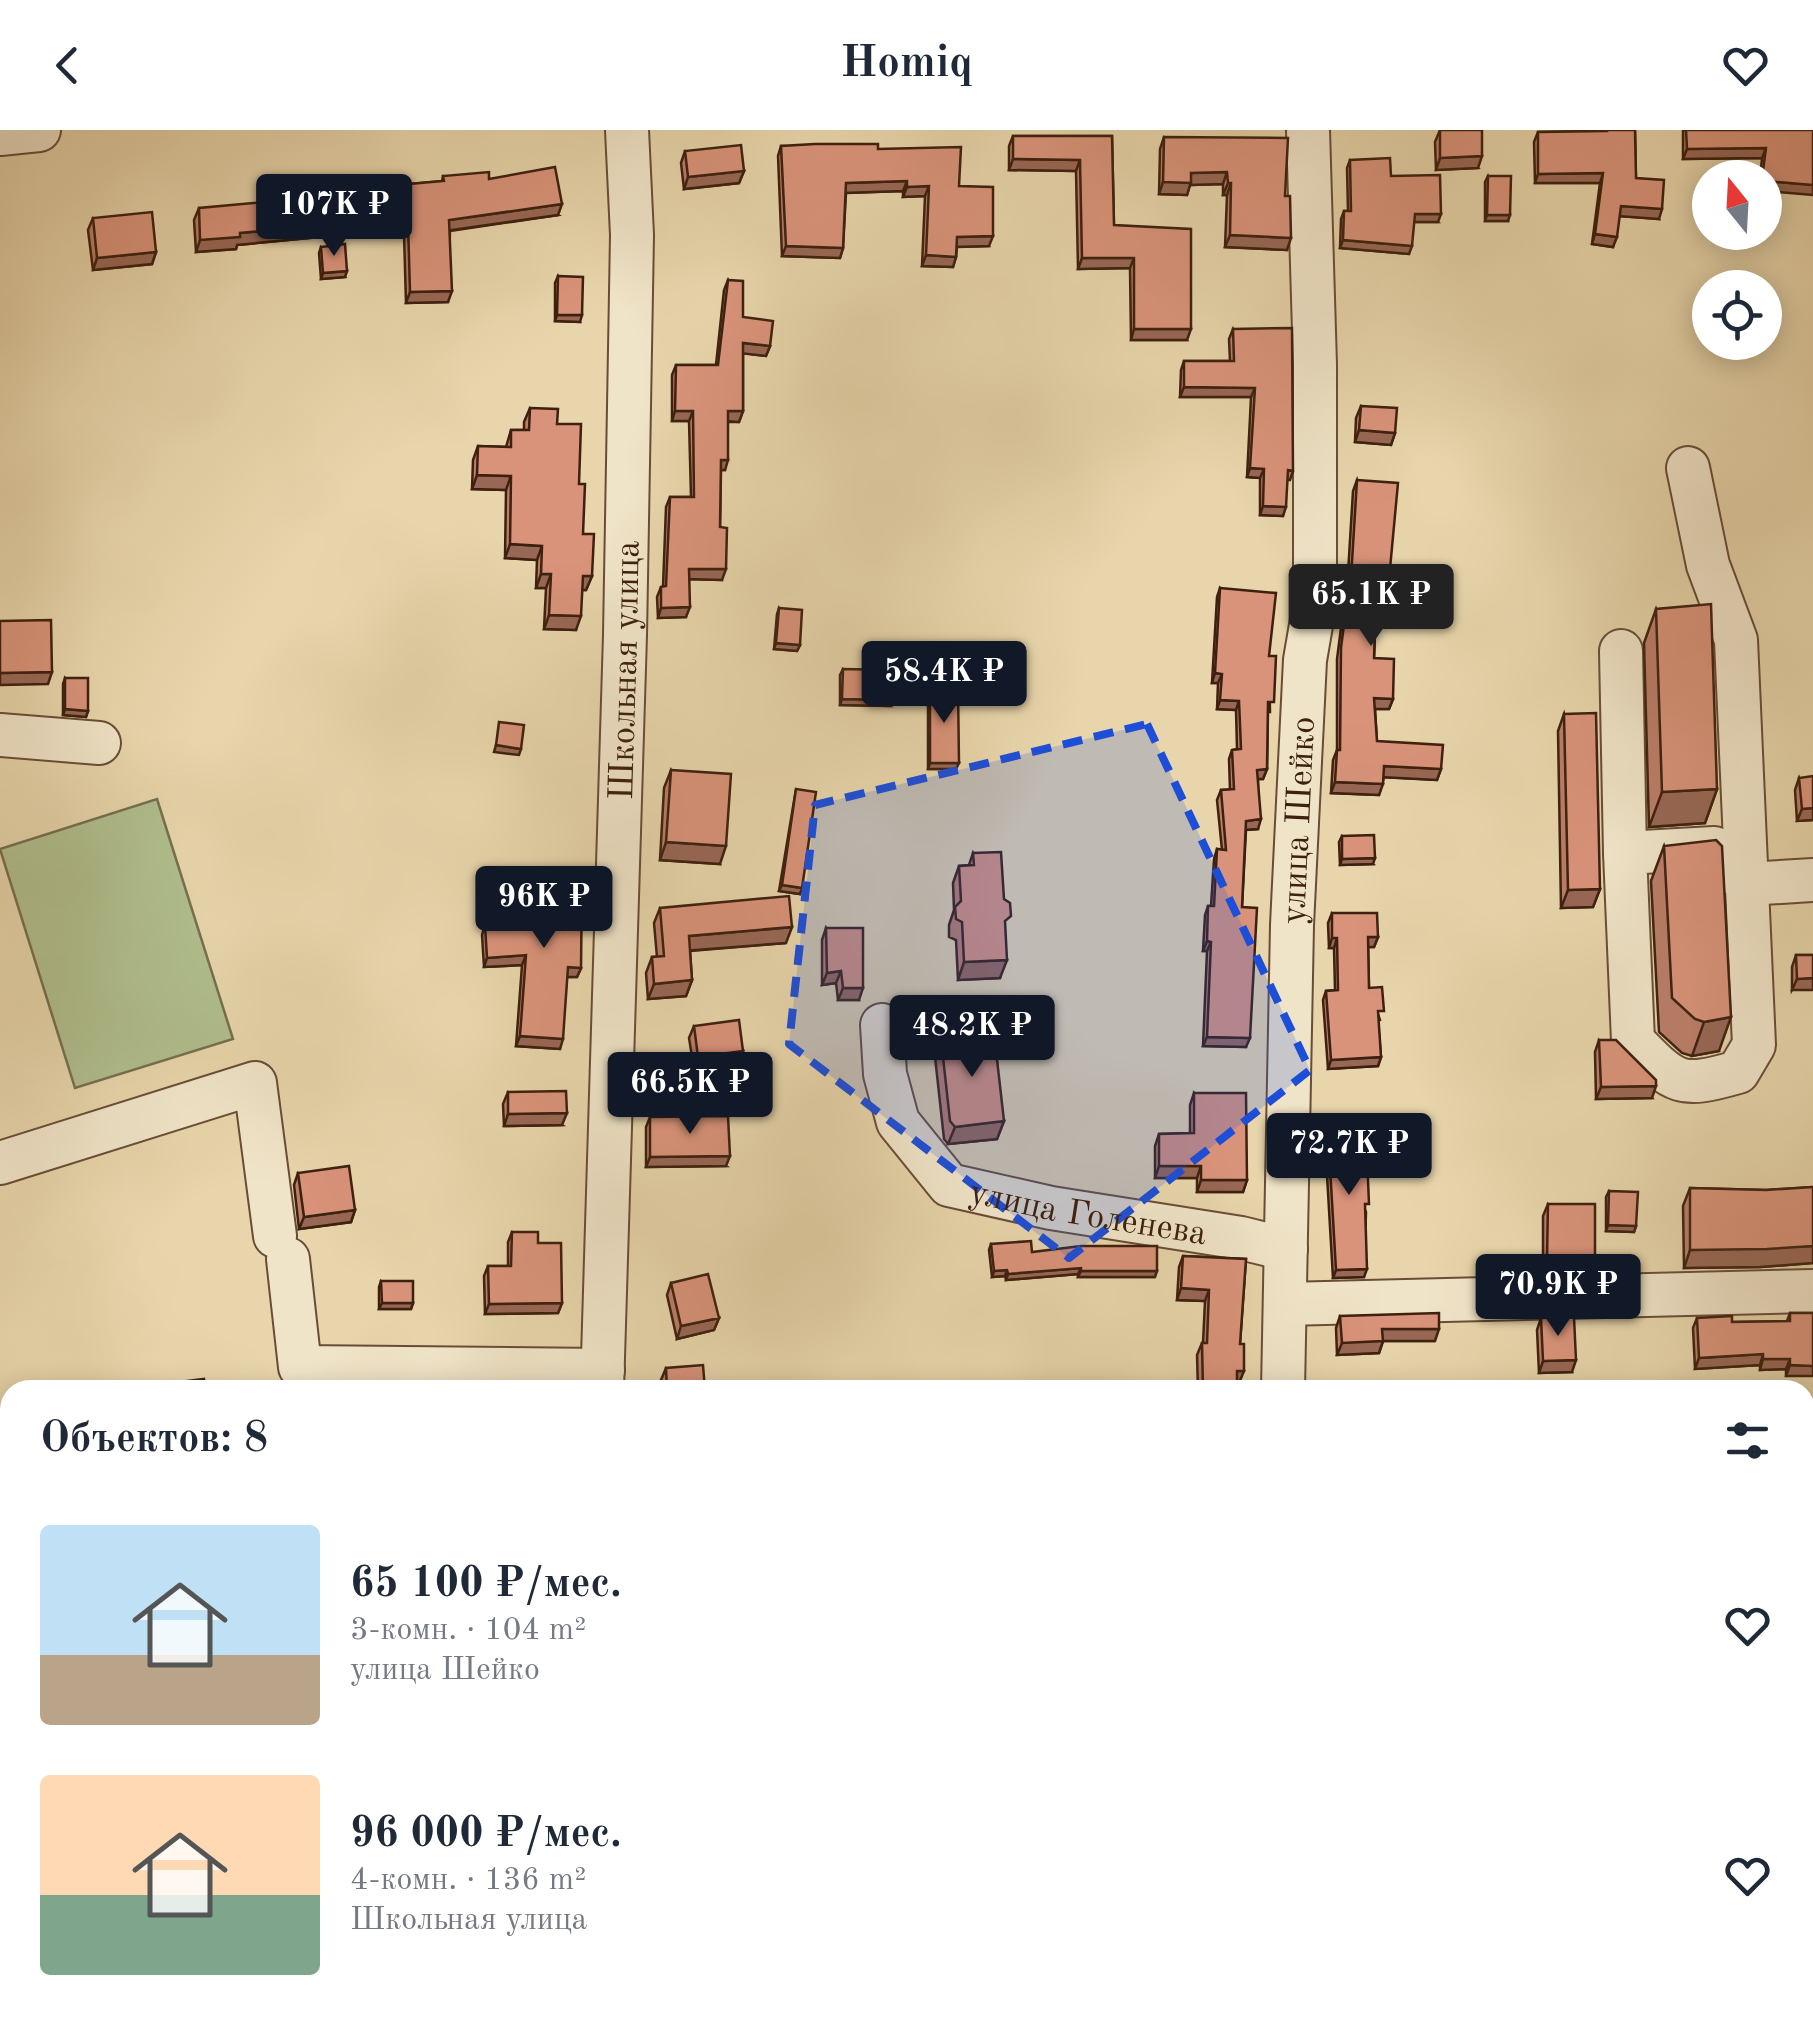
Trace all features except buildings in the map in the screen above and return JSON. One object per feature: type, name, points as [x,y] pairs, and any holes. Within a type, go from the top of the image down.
[{"type":"street","points":[[0,134],[39,130]]},
{"type":"street","name":"Школьная улица","points":[[602,1380],[625,615],[632,235],[628,130]]},
{"type":"street","name":"улица Шейко","points":[[1283,1380],[1293,906],[1305,660],[1315,602],[1315,366],[1308,130]]},
{"type":"street","points":[[1621,651],[1633,1042],[1664,1073],[1679,1082],[1709,1080],[1738,1072],[1754,1045],[1736,640],[1708,565],[1688,468]]},
{"type":"street","points":[[0,735],[99,743]]},
{"type":"street","points":[[1626,853],[1714,848],[1746,884]]},
{"type":"street","points":[[1746,884],[1813,880]]},
{"type":"street","name":"улица Голенева","points":[[882,1025],[884,1074],[898,1122],[949,1186],[1286,1249]]},
{"type":"street","points":[[0,1163],[254,1083],[300,1367],[602,1380]]},
{"type":"street","points":[[1284,1304],[1813,1290]]},
{"type":"highlighted area","points":[[1147,724],[1310,1070],[1069,1258],[789,1044],[815,805]]},
{"type":"green space","points":[[157,799],[233,1039],[75,1088],[0,849]]}]
